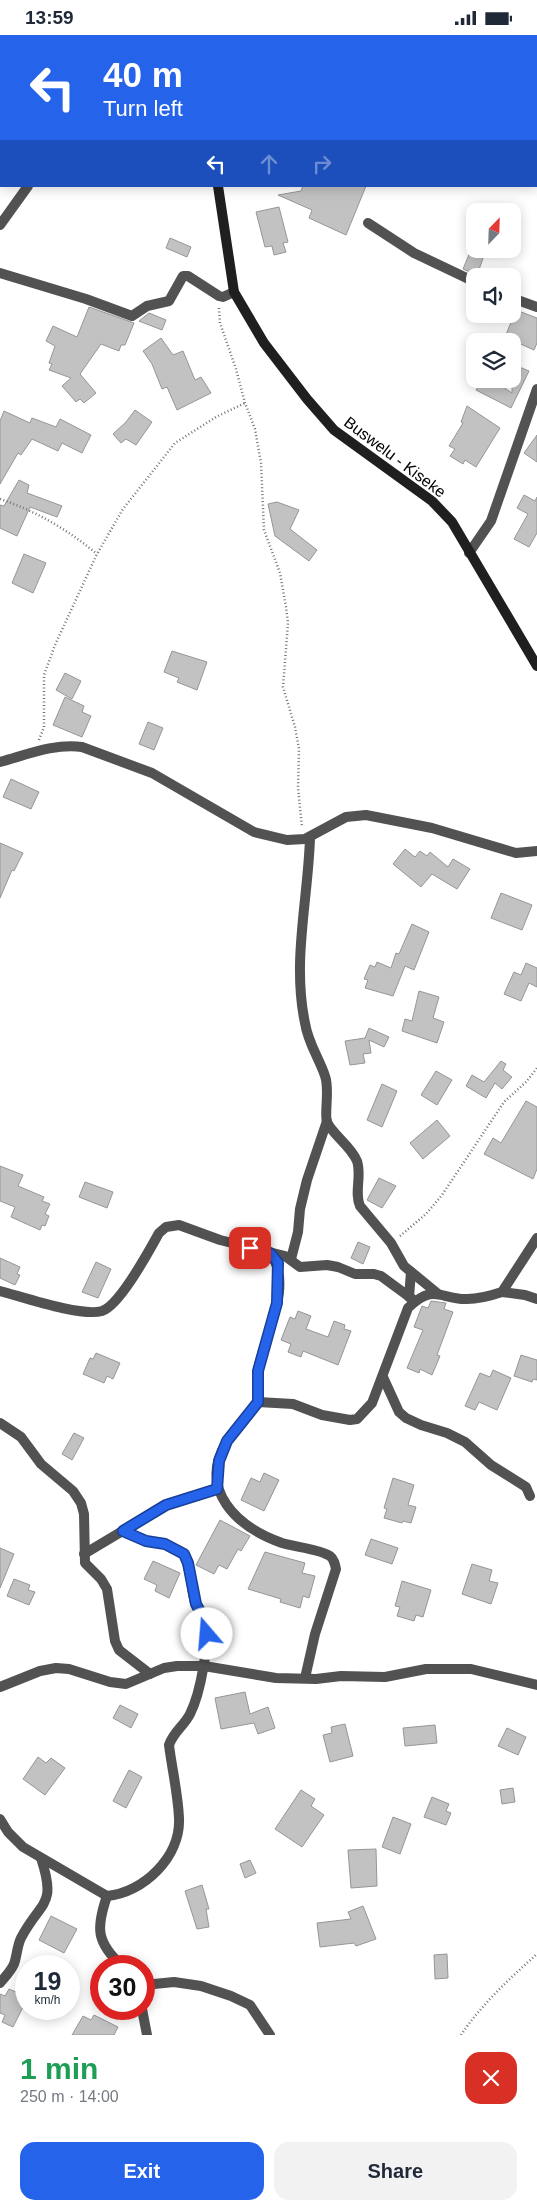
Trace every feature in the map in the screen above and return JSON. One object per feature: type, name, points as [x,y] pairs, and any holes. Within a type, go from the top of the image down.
[{"type":"main road","name":"Buswelu - Kiseke","points":[[218,187],[234,292],[264,343],[306,399],[334,430],[432,501],[452,522],[537,666]]},
{"type":"street","points":[[0,225],[27,187]]},
{"type":"street","points":[[368,223],[414,253],[466,278]]},
{"type":"street","points":[[0,273],[86,299],[132,316],[147,306],[169,301],[183,276],[188,276],[219,296],[223,297],[234,292]]},
{"type":"street","points":[[521,301],[537,307]]},
{"type":"street","points":[[469,553],[491,521],[537,389]]},
{"type":"street","points":[[0,762],[56,747],[71,745],[82,747],[152,773],[254,833],[287,839],[307,838],[346,817],[366,815],[432,828],[516,853],[537,851]]},
{"type":"street","points":[[290,1259],[298,1232],[300,1209],[307,1180],[327,1121],[326,1077],[309,1043],[304,1023],[298,969],[307,838]]},
{"type":"street","points":[[327,1121],[350,1149],[356,1160],[359,1171],[358,1201],[360,1206],[391,1243],[404,1266],[437,1293]]},
{"type":"street","points":[[0,1291],[67,1309],[102,1311],[114,1302],[123,1290],[159,1233],[172,1225],[187,1227],[220,1239],[290,1259],[294,1265],[300,1267],[327,1265],[355,1274],[381,1276],[412,1299]]},
{"type":"street","points":[[502,1292],[537,1238]]},
{"type":"street","points":[[270,1253],[278,1263],[278,1292],[275,1315],[258,1371],[258,1402],[227,1441],[219,1461],[217,1489],[231,1511],[251,1529],[282,1543],[325,1553],[331,1556],[335,1562],[336,1569],[315,1634],[305,1678]]},
{"type":"street","points":[[258,1402],[293,1404],[322,1415],[350,1420],[357,1419],[372,1403],[412,1299],[411,1272]]},
{"type":"street","points":[[412,1299],[437,1293],[465,1299],[482,1298],[502,1292],[525,1295],[537,1299]]},
{"type":"street","points":[[383,1377],[399,1412],[406,1418],[447,1433],[465,1443],[491,1465],[526,1487],[530,1496]]},
{"type":"street","points":[[0,1423],[21,1437],[41,1464],[73,1491],[81,1503],[84,1514],[85,1563],[101,1579],[107,1589],[115,1641],[119,1650],[150,1674]]},
{"type":"street","points":[[84,1554],[166,1505],[217,1489]]},
{"type":"street","points":[[0,1819],[4,1832],[23,1847],[107,1896],[121,1895],[140,1886],[155,1874],[174,1845],[180,1819],[169,1745],[173,1734],[190,1715],[204,1666],[207,1634],[204,1619],[196,1604],[188,1563],[184,1554],[165,1544],[146,1541],[123,1531]]},
{"type":"street","points":[[0,1687],[24,1677],[56,1668],[82,1672],[118,1684],[126,1684],[177,1666],[204,1666],[276,1678],[385,1677],[426,1669],[471,1669],[537,1685]]},
{"type":"street","points":[[526,1683],[537,1692]]},
{"type":"street","points":[[0,1983],[14,1964],[20,1939],[46,1902],[49,1889],[48,1879],[41,1858]]},
{"type":"street","points":[[107,1896],[98,1928],[103,1945],[112,1955]]},
{"type":"street","points":[[155,1984],[174,1982],[201,1986],[231,1996],[250,2005],[270,2035]]},
{"type":"street","points":[[144,2020],[147,2035]]},
{"type":"path","points":[[219,296],[220,323],[255,429],[261,463],[264,530],[280,573],[287,615],[283,687],[295,727],[299,749],[298,788],[307,838]]},
{"type":"path","points":[[35,753],[44,727],[44,675],[55,645],[97,554],[122,509],[175,443],[216,417],[245,403]]},
{"type":"path","points":[[0,499],[30,510],[78,539],[97,554]]},
{"type":"path","points":[[391,1243],[426,1214],[442,1195],[504,1102],[526,1082],[537,1068]]},
{"type":"path","points":[[461,2035],[472,2018],[537,1954]]},
{"type":"building","points":[[303,187],[366,187],[346,235],[309,218],[312,210],[278,195],[301,191]]},
{"type":"building","points":[[279,207],[288,242],[283,243],[286,252],[274,255],[272,246],[265,247],[256,212]]},
{"type":"building","points":[[170,238],[191,247],[187,257],[166,248]]},
{"type":"building","points":[[468,258],[483,258],[480,268],[463,269]]},
{"type":"building","points":[[89,307],[134,323],[125,345],[121,345],[119,351],[101,344],[80,374],[96,393],[84,403],[80,399],[76,402],[62,386],[71,378],[49,370],[52,364],[49,363],[55,346],[46,341],[53,326],[77,337]]},
{"type":"building","points":[[521,312],[537,318],[537,343],[534,350],[521,344],[521,333],[507,333],[511,323],[521,323]]},
{"type":"building","points":[[149,313],[166,320],[162,330],[139,321]]},
{"type":"building","points":[[161,338],[173,355],[183,351],[195,380],[201,377],[211,393],[177,410],[167,387],[162,389],[152,364],[143,351]]},
{"type":"building","points":[[521,368],[529,371],[521,387]]},
{"type":"building","points":[[477,388],[504,388],[512,393],[512,388],[521,388],[511,408],[476,390]]},
{"type":"building","points":[[467,406],[500,428],[476,467],[465,460],[463,464],[450,456],[455,449],[449,446],[463,423],[461,422]]},
{"type":"building","points":[[135,410],[152,422],[136,445],[126,439],[121,443],[113,434]]},
{"type":"building","points":[[4,411],[30,423],[32,418],[56,427],[60,419],[91,435],[82,453],[62,443],[58,451],[32,439],[21,455],[18,453],[0,484],[0,421]]},
{"type":"building","points":[[537,435],[537,462],[524,453]]},
{"type":"building","points":[[19,480],[29,485],[27,493],[62,506],[57,517],[30,507],[17,536],[0,528],[0,505],[4,506]]},
{"type":"building","points":[[524,495],[535,501],[537,497],[537,533],[529,547],[514,539],[528,514],[517,508]]},
{"type":"building","points":[[277,502],[299,510],[290,529],[317,550],[309,561],[275,536],[268,504]]},
{"type":"building","points":[[24,554],[46,563],[33,593],[12,583]]},
{"type":"building","points":[[172,651],[207,662],[197,690],[177,682],[179,678],[164,672]]},
{"type":"building","points":[[65,673],[81,681],[72,699],[56,690]]},
{"type":"building","points":[[65,697],[84,706],[82,712],[91,716],[82,737],[53,725]]},
{"type":"building","points":[[148,722],[163,728],[154,750],[139,744]]},
{"type":"building","points":[[11,779],[39,792],[31,809],[3,797]]},
{"type":"building","points":[[0,843],[23,853],[14,871],[12,870],[0,898]]},
{"type":"building","points":[[405,849],[415,857],[420,851],[427,856],[430,852],[448,867],[453,859],[470,869],[457,889],[432,874],[421,887],[393,864]]},
{"type":"building","points":[[501,893],[532,905],[522,930],[491,918]]},
{"type":"building","points":[[412,924],[429,932],[414,970],[405,966],[393,996],[365,988],[368,980],[364,979],[370,965],[375,967],[377,962],[391,968],[396,953],[399,954]]},
{"type":"building","points":[[526,963],[537,968],[537,987],[529,983],[521,1001],[504,994],[514,972],[521,975]]},
{"type":"building","points":[[419,991],[439,997],[433,1018],[444,1022],[437,1043],[402,1031],[405,1019],[412,1021]]},
{"type":"building","points":[[369,1028],[389,1037],[384,1047],[369,1040],[371,1053],[363,1054],[365,1063],[350,1065],[345,1041],[365,1038]]},
{"type":"building","points":[[501,1061],[506,1064],[503,1070],[512,1077],[502,1089],[495,1083],[486,1098],[466,1086],[472,1075],[484,1082]]},
{"type":"building","points":[[436,1071],[452,1080],[437,1105],[421,1095]]},
{"type":"building","points":[[382,1084],[397,1091],[382,1127],[367,1120]]},
{"type":"building","points":[[526,1101],[537,1107],[537,1169],[533,1179],[484,1154],[493,1138],[501,1143]]},
{"type":"building","points":[[437,1120],[450,1136],[423,1159],[410,1143]]},
{"type":"building","points":[[0,1166],[23,1175],[18,1186],[44,1197],[42,1201],[50,1204],[45,1214],[49,1216],[45,1226],[42,1225],[40,1230],[11,1217],[15,1207],[0,1201]]},
{"type":"building","points":[[379,1178],[396,1186],[382,1208],[367,1200]]},
{"type":"building","points":[[85,1182],[113,1192],[107,1208],[79,1197]]},
{"type":"building","points":[[358,1242],[370,1247],[363,1264],[351,1258]]},
{"type":"building","points":[[0,1258],[20,1267],[17,1274],[20,1275],[15,1285],[0,1278]]},
{"type":"building","points":[[96,1262],[111,1269],[98,1298],[82,1292]]},
{"type":"building","points":[[431,1301],[446,1303],[444,1309],[453,1312],[437,1355],[440,1356],[432,1375],[420,1369],[419,1373],[407,1368],[423,1330],[414,1327],[422,1306],[428,1308]]},
{"type":"building","points":[[298,1311],[311,1316],[306,1329],[328,1337],[334,1321],[345,1325],[344,1329],[351,1331],[338,1365],[303,1351],[301,1357],[288,1352],[291,1344],[281,1340],[290,1317],[295,1319]]},
{"type":"building","points":[[96,1353],[120,1363],[113,1379],[107,1376],[104,1383],[83,1374],[90,1358],[93,1359]]},
{"type":"building","points":[[521,1355],[537,1360],[537,1380],[533,1379],[532,1382],[514,1376]]},
{"type":"building","points":[[493,1370],[511,1378],[497,1410],[479,1402],[475,1410],[465,1406],[480,1373],[490,1377]]},
{"type":"building","points":[[74,1433],[84,1438],[72,1460],[62,1454]]},
{"type":"building","points":[[264,1473],[279,1480],[264,1511],[241,1500],[251,1478],[260,1482]]},
{"type":"building","points":[[393,1478],[414,1485],[408,1505],[416,1507],[411,1523],[403,1521],[402,1523],[384,1518],[387,1509],[384,1508]]},
{"type":"building","points":[[220,1520],[250,1536],[241,1551],[238,1549],[227,1569],[219,1565],[214,1574],[196,1565]]},
{"type":"building","points":[[371,1539],[398,1548],[392,1564],[365,1555]]},
{"type":"building","points":[[0,1548],[14,1554],[0,1588]]},
{"type":"building","points":[[265,1552],[305,1563],[302,1573],[315,1576],[309,1598],[303,1596],[300,1608],[280,1602],[281,1599],[248,1589]]},
{"type":"building","points":[[153,1561],[180,1573],[169,1598],[155,1591],[157,1585],[144,1579]]},
{"type":"building","points":[[472,1564],[492,1570],[489,1581],[498,1583],[491,1604],[462,1594]]},
{"type":"building","points":[[14,1579],[30,1585],[28,1590],[35,1592],[29,1605],[7,1596]]},
{"type":"building","points":[[402,1581],[431,1590],[423,1617],[416,1615],[414,1621],[397,1616],[400,1607],[395,1606]]},
{"type":"building","points":[[245,1692],[250,1714],[268,1707],[275,1728],[258,1734],[254,1723],[221,1729],[215,1698]]},
{"type":"building","points":[[120,1705],[138,1714],[131,1728],[113,1718]]},
{"type":"building","points":[[345,1724],[353,1756],[330,1762],[323,1735],[332,1733],[331,1727]]},
{"type":"building","points":[[435,1725],[437,1743],[405,1746],[403,1728]]},
{"type":"building","points":[[507,1728],[526,1737],[518,1755],[498,1746]]},
{"type":"building","points":[[38,1757],[46,1763],[51,1758],[65,1768],[45,1795],[23,1779]]},
{"type":"building","points":[[129,1770],[142,1777],[126,1808],[113,1801]]},
{"type":"building","points":[[513,1788],[515,1802],[502,1804],[500,1790]]},
{"type":"building","points":[[301,1790],[315,1799],[311,1806],[324,1815],[302,1847],[275,1829]]},
{"type":"building","points":[[432,1797],[449,1804],[446,1811],[451,1813],[446,1825],[424,1817]]},
{"type":"building","points":[[393,1817],[411,1824],[400,1854],[382,1847]]},
{"type":"building","points":[[376,1849],[377,1886],[351,1888],[348,1850]]},
{"type":"building","points":[[250,1860],[256,1873],[245,1878],[240,1864]]},
{"type":"building","points":[[202,1885],[209,1909],[206,1909],[209,1927],[197,1929],[185,1891]]},
{"type":"building","points":[[363,1906],[376,1939],[356,1946],[354,1943],[320,1947],[317,1923],[351,1919],[348,1912]]},
{"type":"building","points":[[51,1916],[77,1929],[64,1953],[39,1940]]},
{"type":"building","points":[[447,1954],[448,1978],[435,1979],[434,1955]]},
{"type":"building","points":[[9,1989],[15,1992],[16,2020],[13,2027],[2,2022],[5,2015],[0,2013],[0,1994],[5,1996]]},
{"type":"building","points":[[83,2016],[90,2020],[104,2020],[118,2027],[114,2035],[72,2035]]},
{"type":"route","points":[[207,1634],[204,1619],[196,1604],[188,1563],[184,1554],[165,1544],[146,1541],[123,1531],[166,1505],[217,1489],[219,1461],[227,1441],[258,1402],[258,1371],[277,1303],[278,1263],[270,1253],[250,1248]]}]
